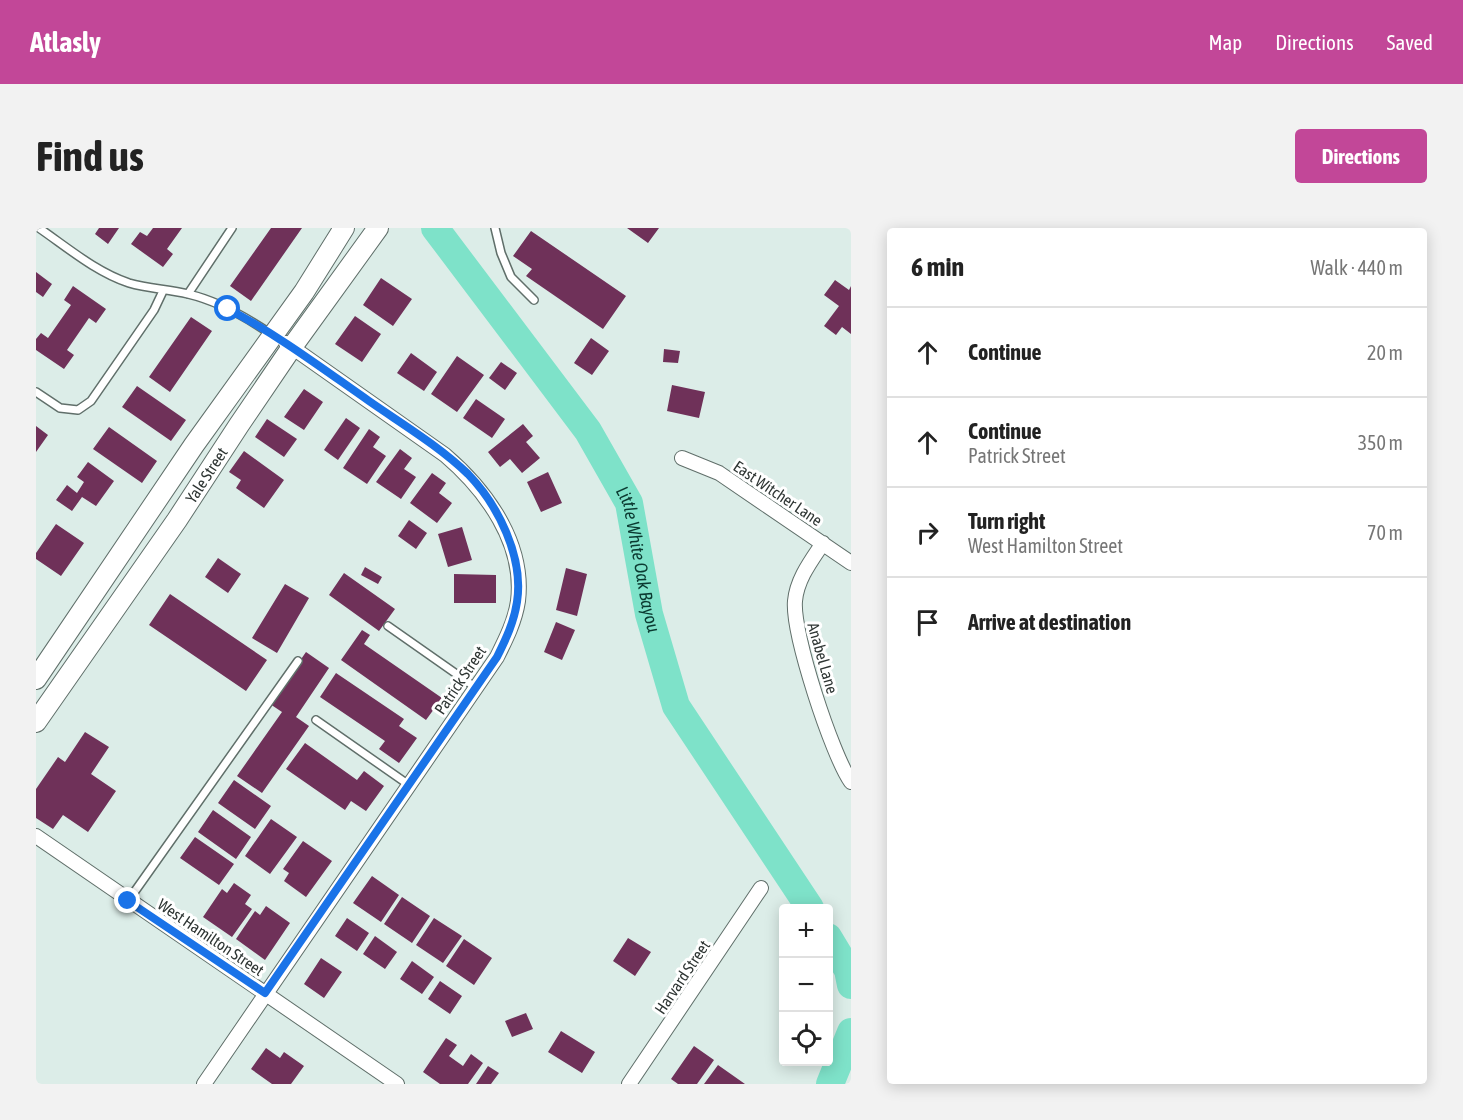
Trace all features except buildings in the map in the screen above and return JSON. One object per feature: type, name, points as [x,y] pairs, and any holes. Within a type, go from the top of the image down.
[{"type":"main road","name":"Yale Street","points":[[36,679],[116,558],[319,270],[344,228]]},
{"type":"main road","name":"Yale Street","points":[[36,722],[292,347],[378,228]]},
{"type":"main road","points":[[116,558],[139,574]]},
{"type":"street","name":"Patrick Street","points":[[204,1084],[502,648],[511,629],[518,601],[518,574],[508,537],[487,498],[468,475],[445,455],[273,335]]},
{"type":"street","name":"East Witcher Lane","points":[[682,458],[719,473],[851,563]]},
{"type":"street","name":"Anabel Lane","points":[[823,543],[799,582],[795,600],[795,619],[814,689],[835,748],[851,782]]},
{"type":"street","name":"West Hamilton Street","points":[[36,836],[397,1084]]},
{"type":"street","name":"Harvard Street","points":[[629,1084],[761,888]]},
{"type":"lane","points":[[39,228],[103,272],[130,283],[188,294],[222,306],[273,335]]},
{"type":"lane","points":[[188,294],[232,228]]},
{"type":"lane","points":[[495,228],[501,254],[511,277],[534,300]]},
{"type":"lane","points":[[36,392],[60,408],[78,410],[91,401],[154,310],[163,291]]},
{"type":"lane","points":[[388,626],[475,687]]},
{"type":"lane","points":[[128,901],[298,661]]},
{"type":"lane","points":[[316,720],[409,785]]},
{"type":"waterway","name":"Little White Oak Bayou","points":[[435,228],[588,431],[629,503],[649,614],[676,706],[807,904]]},
{"type":"waterway","name":"Little White Oak Bayou","points":[[833,945],[848,970],[851,985]]},
{"type":"waterway","name":"Little White Oak Bayou","points":[[830,1084],[851,1032]]},
{"type":"route","points":[[128,901],[265,993],[497,657],[511,629],[518,601],[518,574],[508,537],[487,498],[468,475],[445,455],[304,355],[257,324],[228,309]]}]
